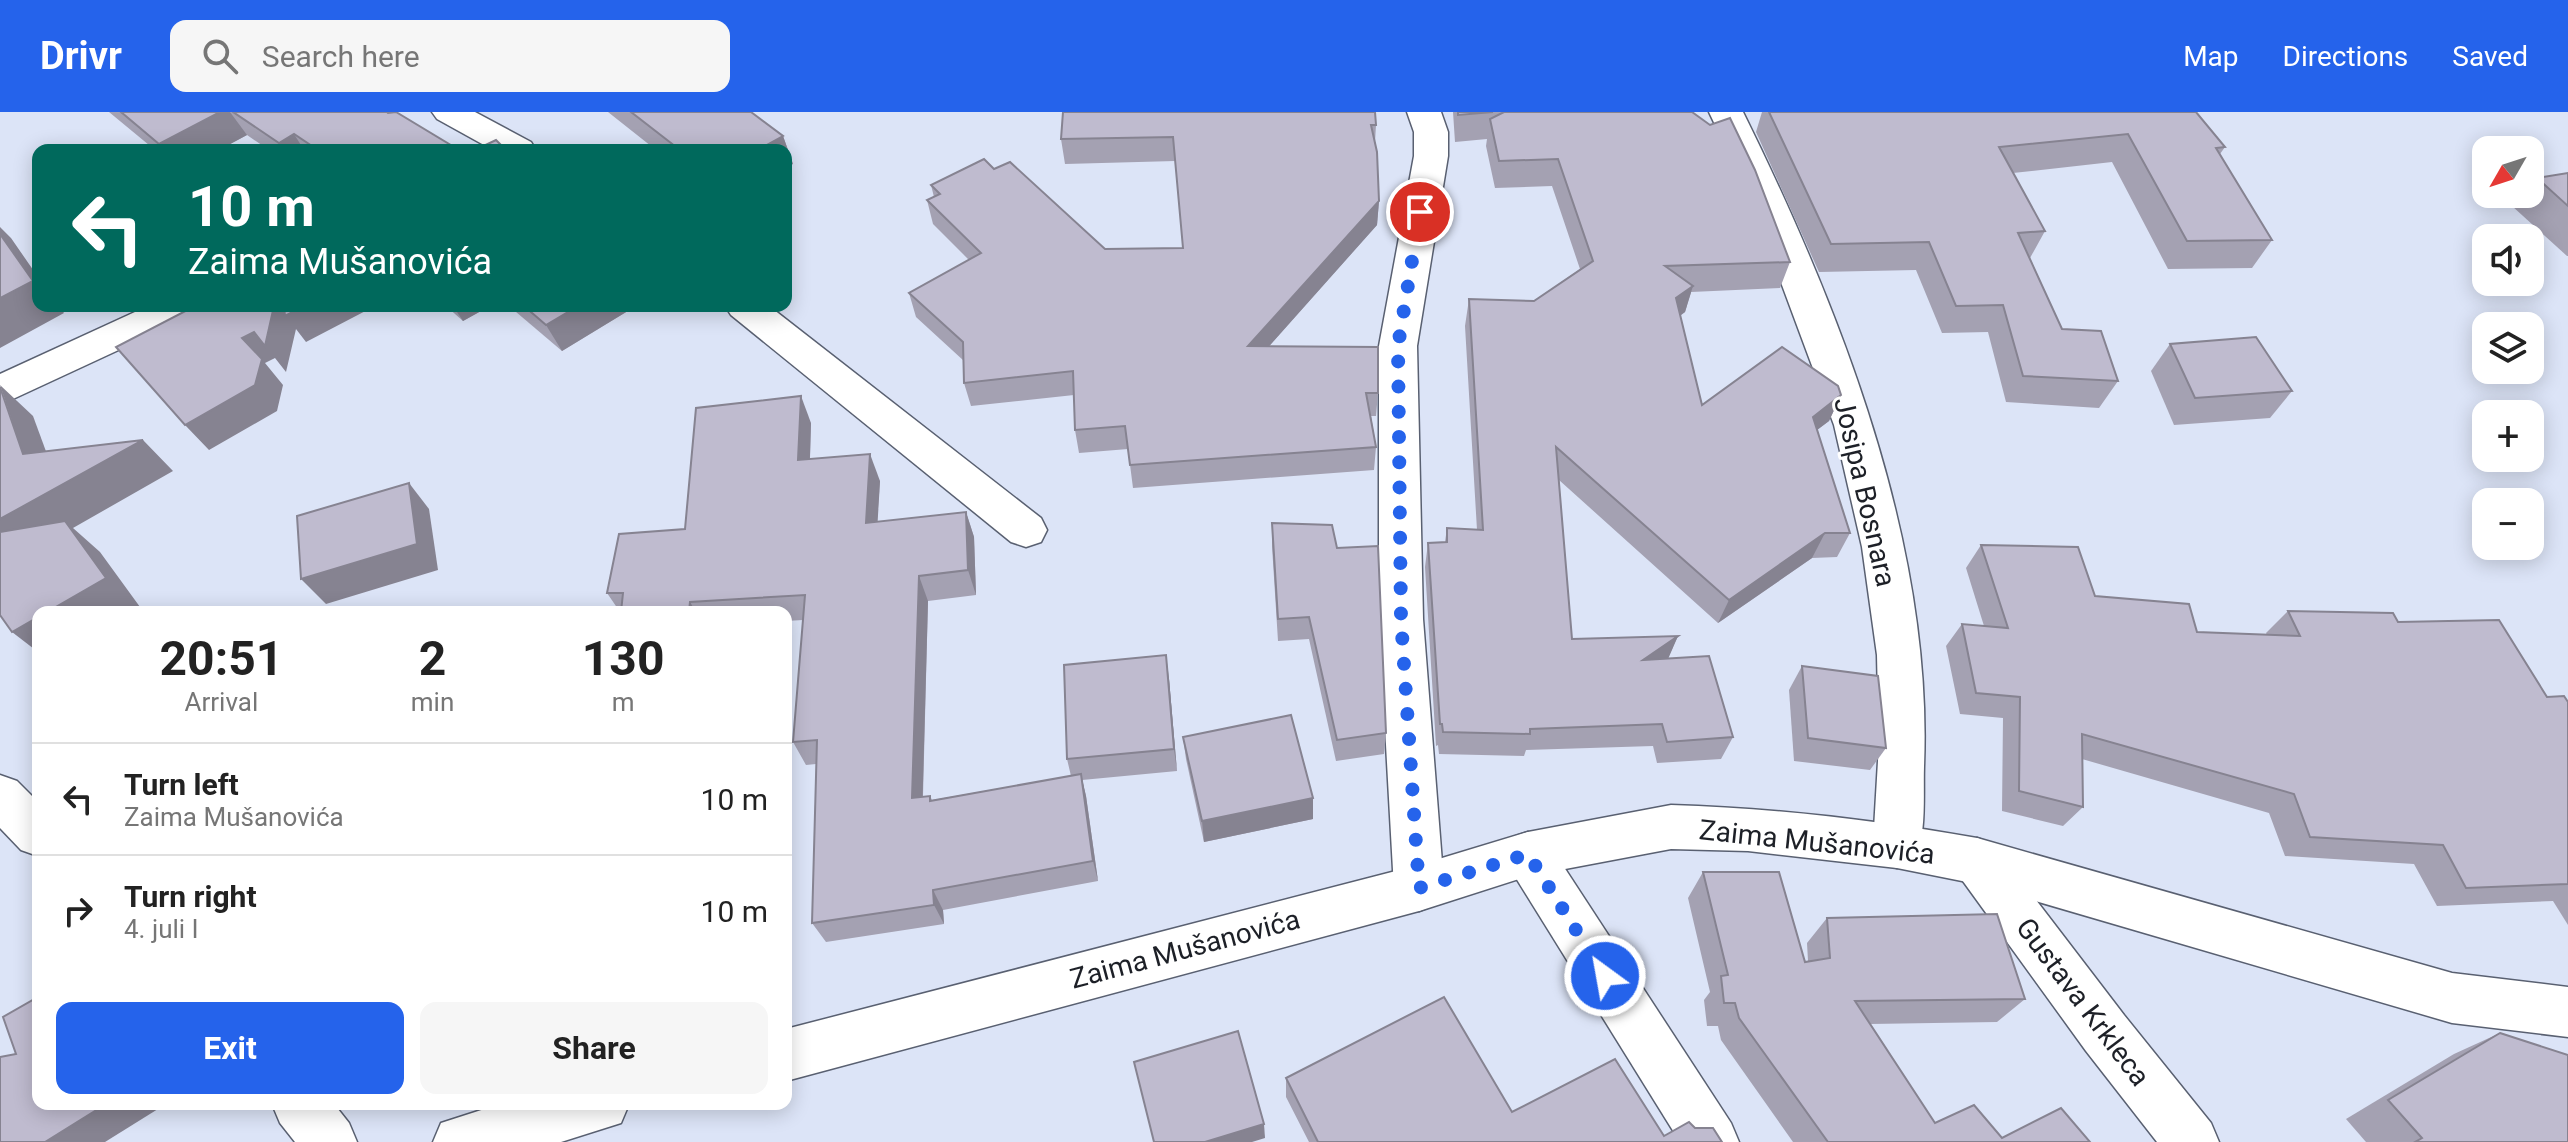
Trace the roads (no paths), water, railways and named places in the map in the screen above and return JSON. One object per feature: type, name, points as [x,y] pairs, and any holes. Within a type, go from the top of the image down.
[{"type":"street","points":[[449,112],[500,144]]},
{"type":"street","points":[[1419,888],[1401,619],[1398,346],[1431,156],[1431,132],[1424,112]]},
{"type":"street","name":"Josipa Bosnara","points":[[1726,112],[1767,196],[1854,425],[1883,547],[1899,655],[1902,744],[1897,846]]},
{"type":"street","points":[[0,391],[168,312]]},
{"type":"street","points":[[752,312],[1026,530]]},
{"type":"street","points":[[0,796],[32,828]]},
{"type":"street","name":"Zaima Mušanovića","points":[[792,1053],[1419,888],[1528,854],[1671,827],[1748,829],[1897,846],[1977,861],[2452,998],[2568,1012]]},
{"type":"street","points":[[1528,854],[1712,1142]]},
{"type":"street","name":"Gustava Krkleca","points":[[1977,861],[2105,1033],[2192,1142]]},
{"type":"street","points":[[304,1110],[330,1142]]},
{"type":"street","points":[[460,1142],[580,1110]]}]
